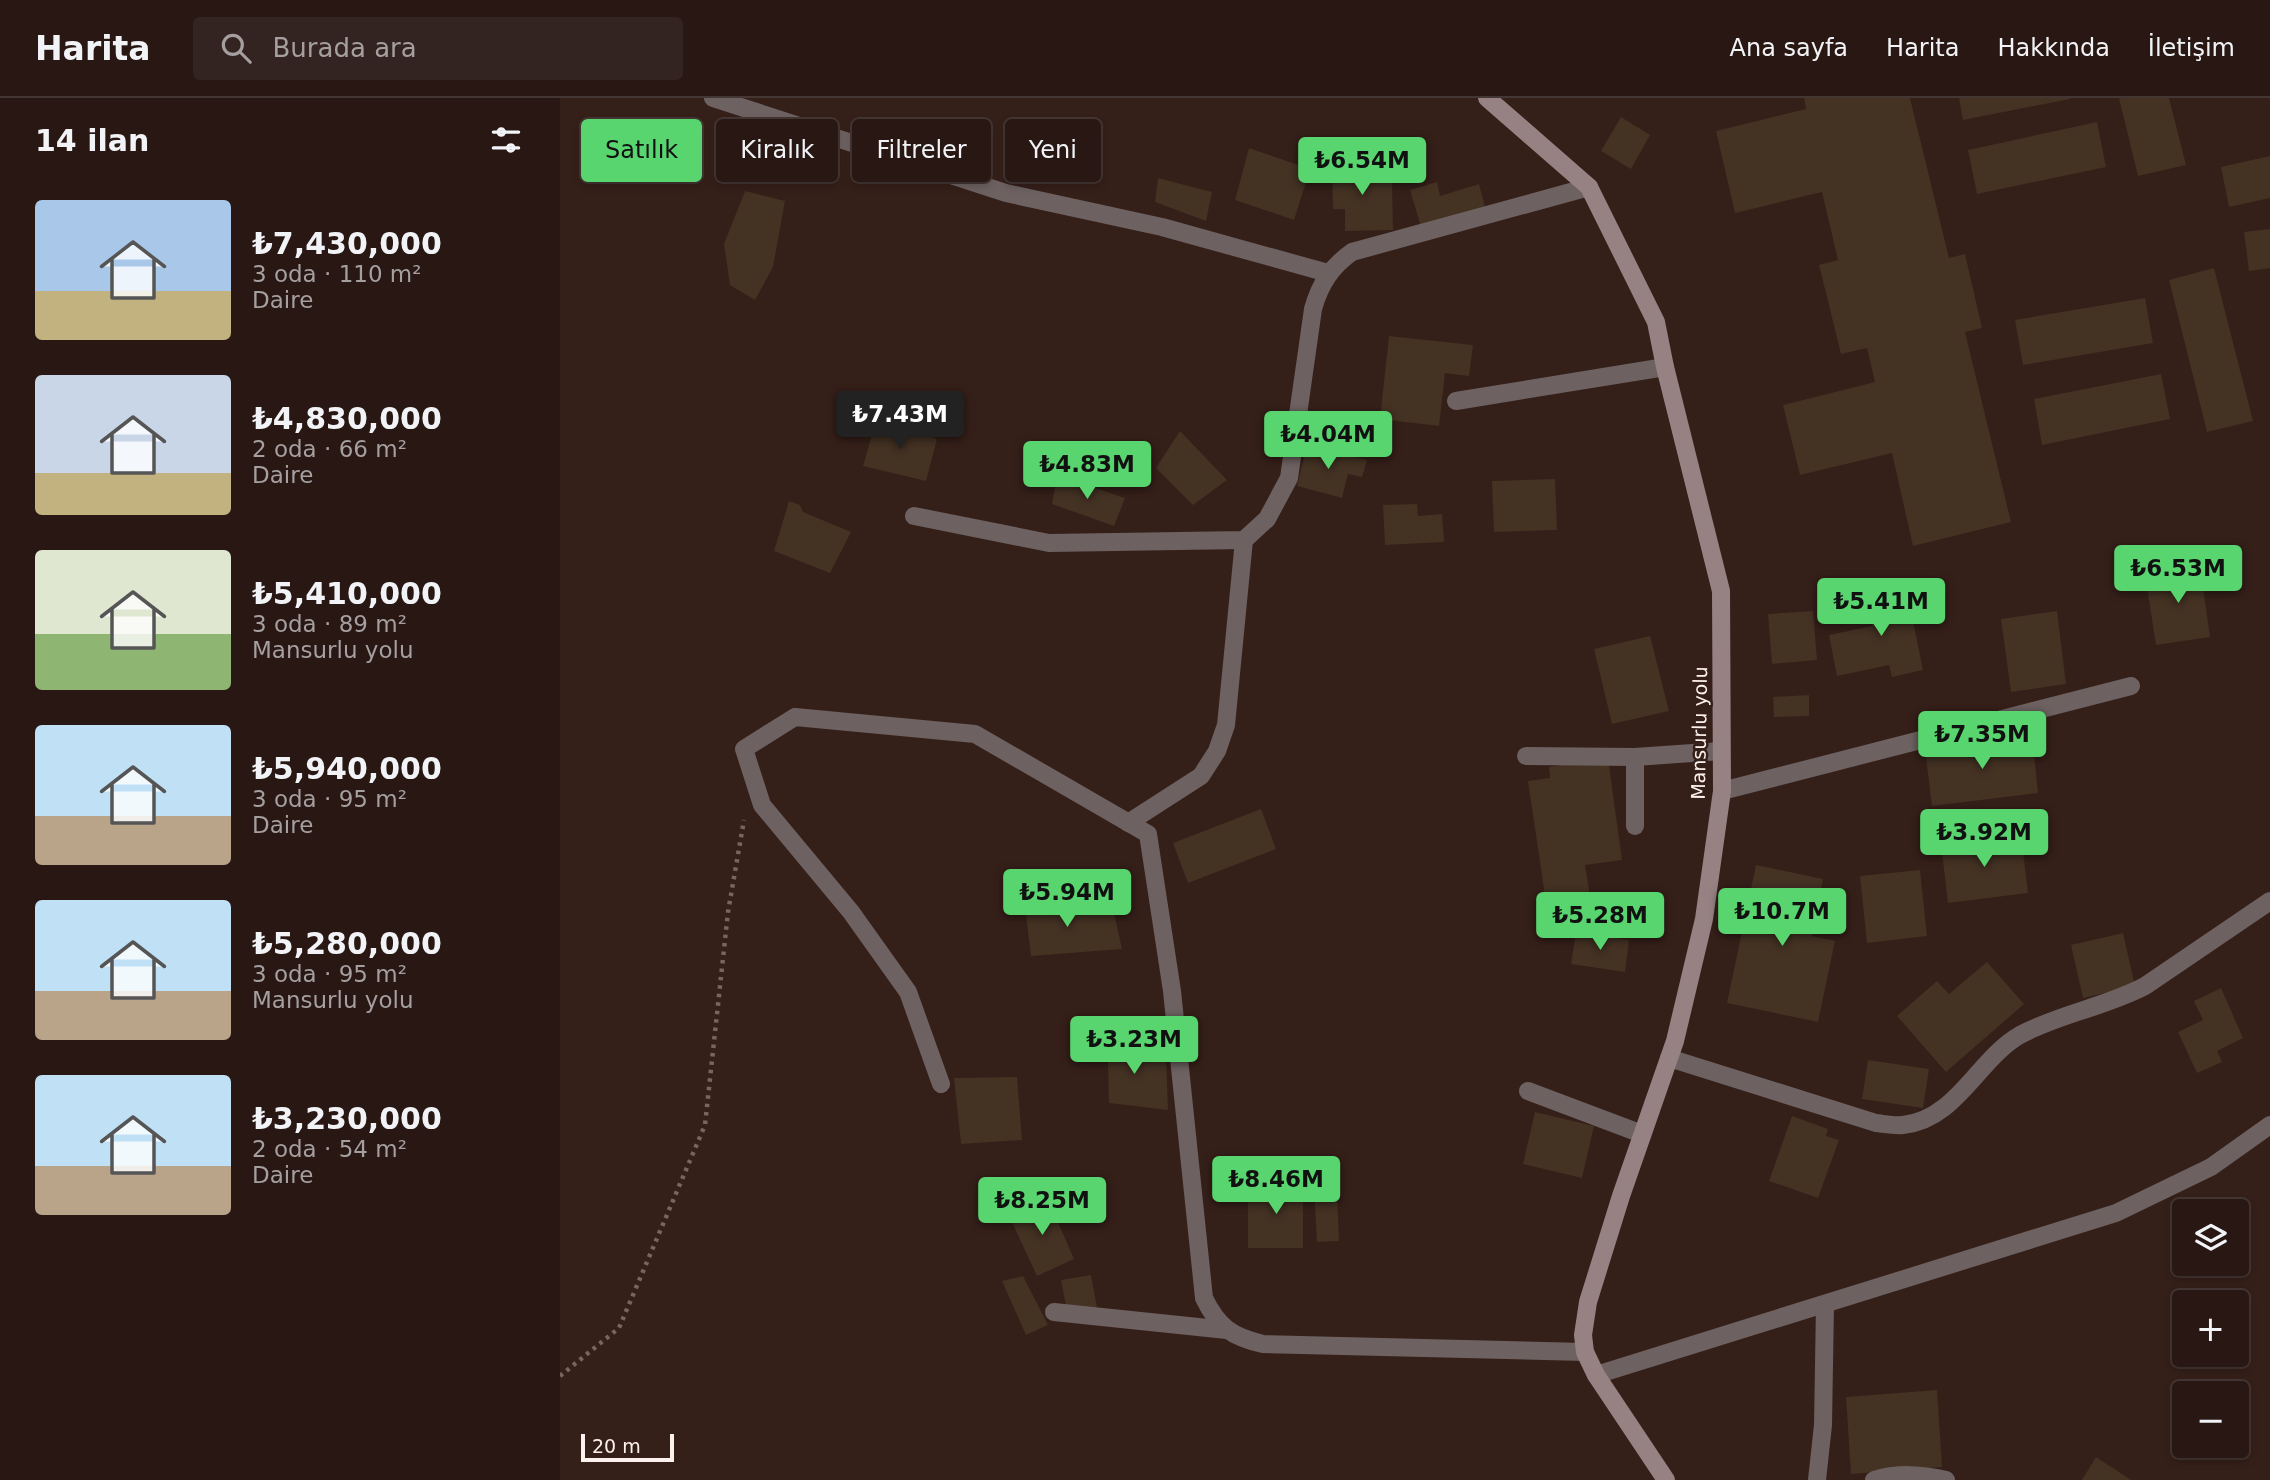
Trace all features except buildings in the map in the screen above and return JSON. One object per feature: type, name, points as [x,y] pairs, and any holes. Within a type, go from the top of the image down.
[{"type":"street","points":[[713,98],[1006,193],[1162,228],[1328,273]]},
{"type":"street","name":"Mansurlu yolu","points":[[1487,98],[1589,187],[1656,322],[1721,591],[1722,791],[1704,919],[1669,1058],[1588,1302],[1583,1335],[1585,1352],[1596,1375],[1665,1480]]},
{"type":"street","points":[[914,516],[1049,543],[1244,540],[1267,519],[1289,478],[1313,309],[1318,290],[1339,261],[1352,252],[1589,187]]},
{"type":"street","points":[[1455,401],[1665,367]]},
{"type":"street","points":[[1128,823],[1201,776],[1217,751],[1226,725],[1244,540]]},
{"type":"street","points":[[1722,791],[2131,686]]},
{"type":"street","points":[[941,1084],[908,992],[851,912],[762,804],[744,749],[795,717],[975,734],[1148,835],[1172,991],[1205,1298],[1213,1316],[1227,1330],[1243,1339],[1263,1344],[1585,1352]]},
{"type":"street","points":[[1526,756],[1635,757],[1721,751]]},
{"type":"street","points":[[1635,757],[1635,825]]},
{"type":"street","points":[[1669,1058],[1876,1123],[1903,1125],[1915,1122],[1927,1118],[1953,1100],[1994,1057],[2018,1037],[2041,1025],[2127,995],[2145,986],[2270,901]]},
{"type":"street","points":[[1528,1091],[1642,1134]]},
{"type":"street","points":[[1596,1375],[2116,1213],[2211,1167],[2270,1125]]},
{"type":"street","points":[[1817,1480],[1823,1426],[1825,1304]]},
{"type":"street","points":[[1054,1312],[1227,1330]]},
{"type":"street","points":[[1874,1480],[1889,1475],[1947,1480]]},
{"type":"path","points":[[560,1376],[619,1328],[705,1125],[728,912],[745,816]]}]
